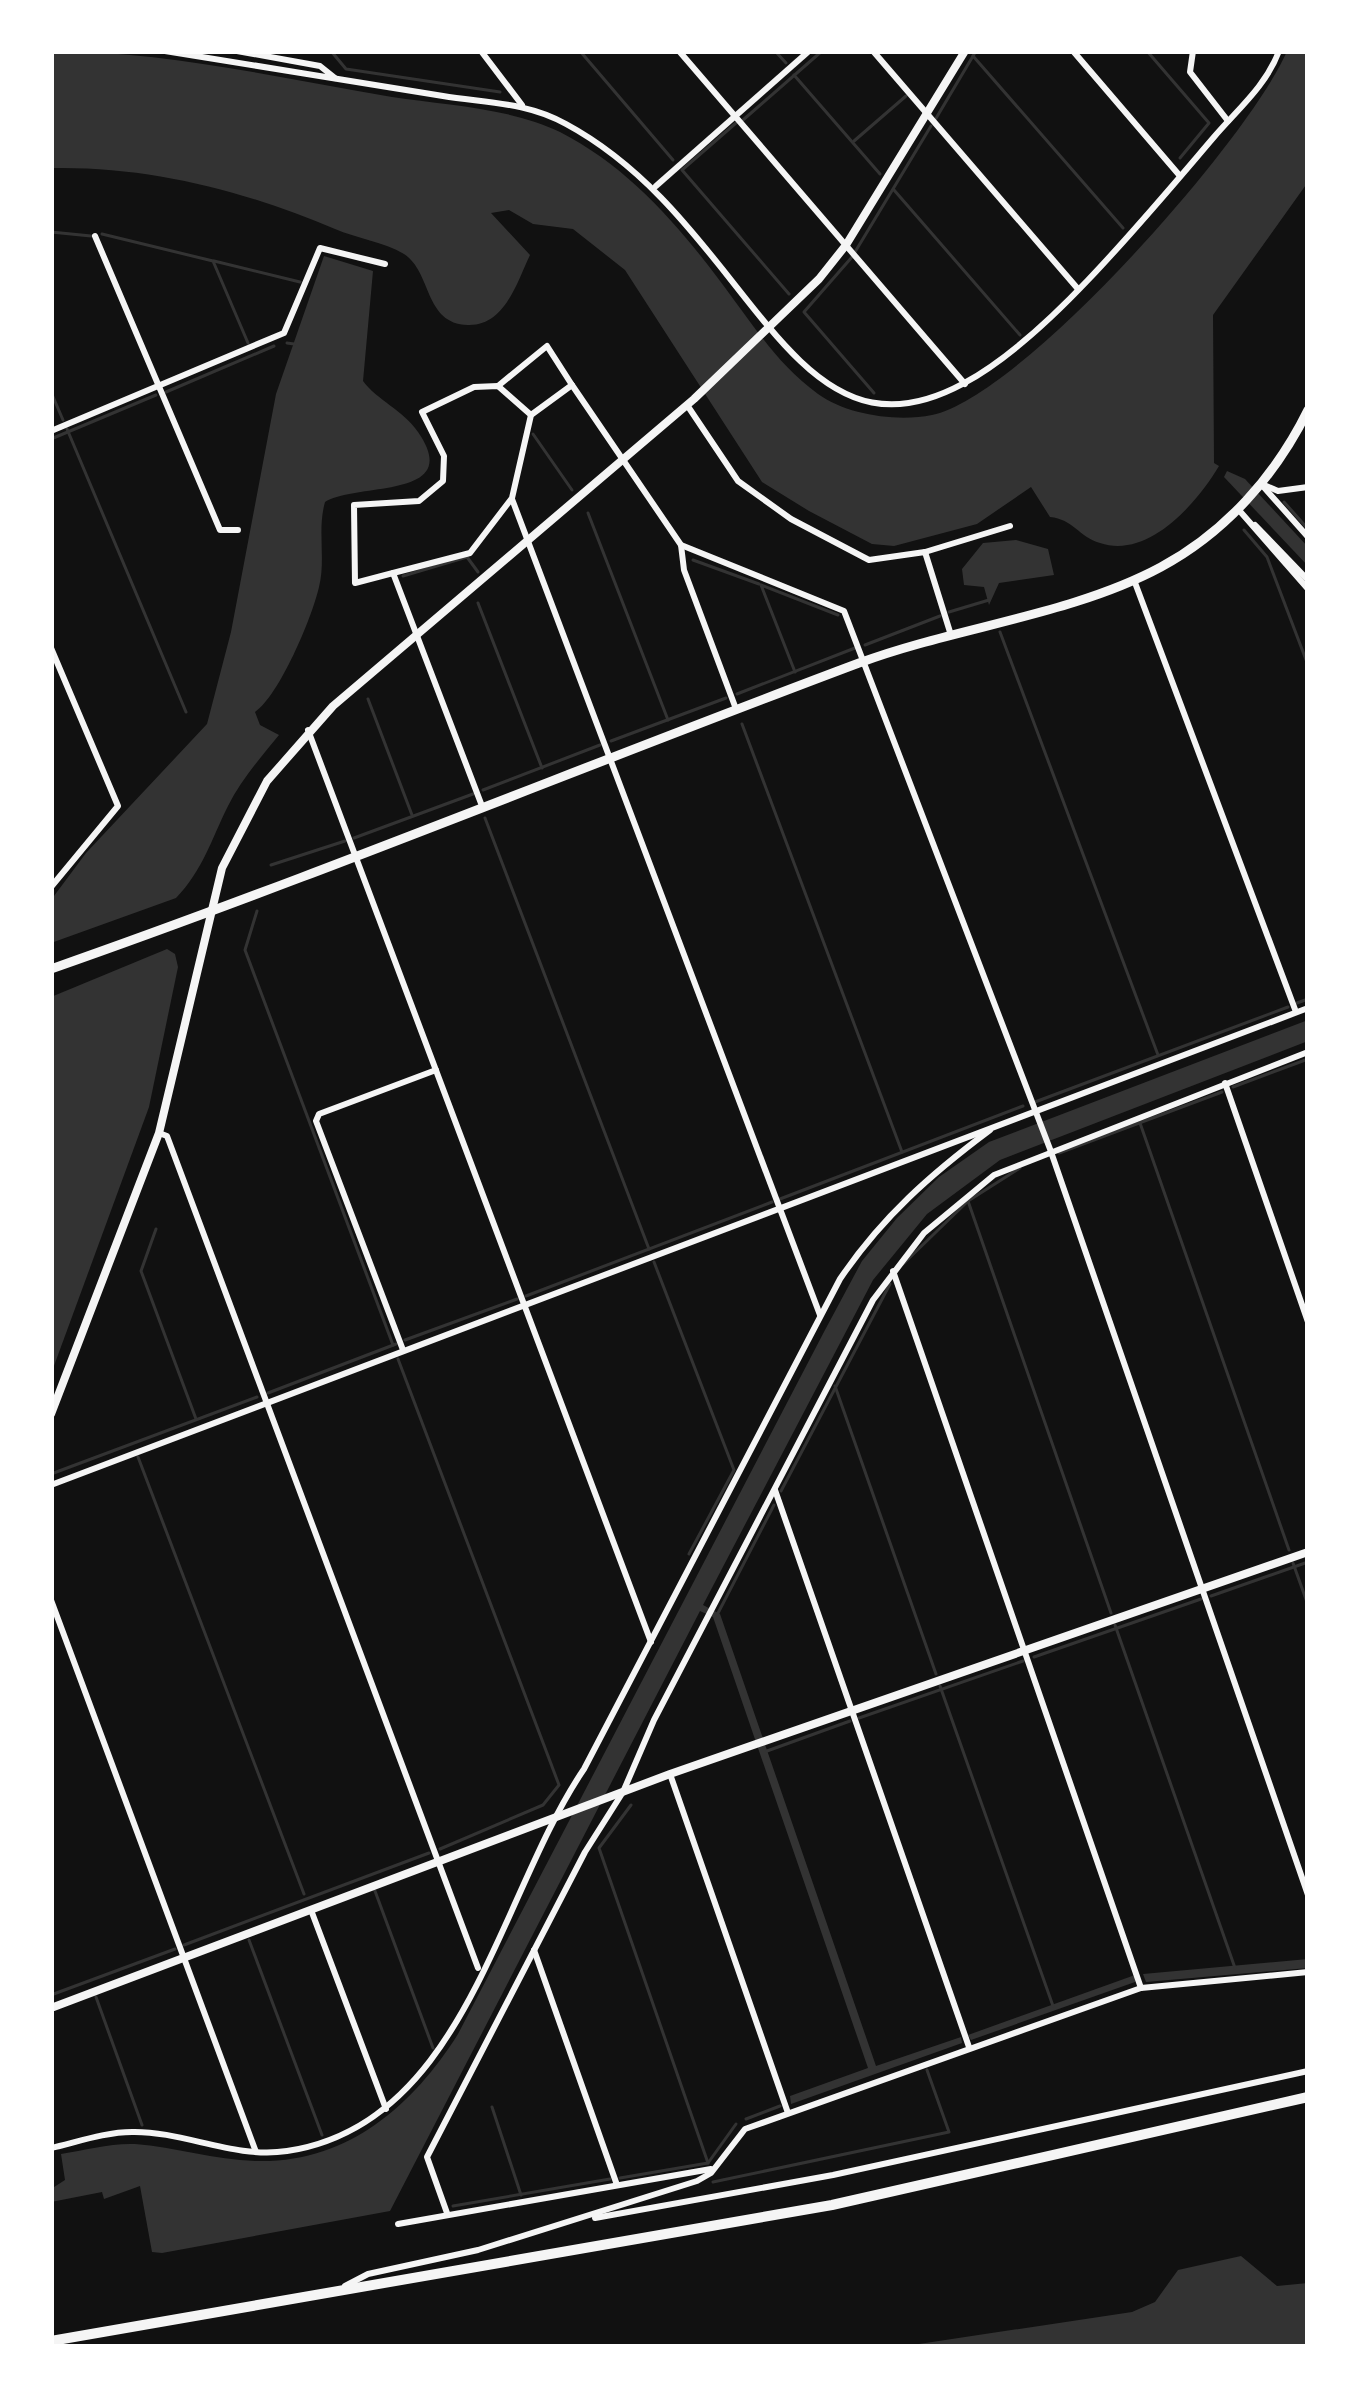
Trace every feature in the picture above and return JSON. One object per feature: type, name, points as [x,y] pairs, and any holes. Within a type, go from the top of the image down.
[{"type":"main road","points":[[51,970],[863,661],[1134,580],[1191,548],[1242,505],[1308,410]]},
{"type":"main road","points":[[51,2338],[331,2294],[832,2205],[1308,2097]]},
{"type":"street","points":[[165,51],[522,105],[570,126],[656,186],[787,351],[815,378],[848,397],[902,404],[927,401],[965,384],[1032,336],[1079,290],[1228,121],[1272,70],[1279,51]]},
{"type":"street","points":[[237,51],[320,66],[335,78]]},
{"type":"street","points":[[482,51],[522,105]]},
{"type":"street","points":[[679,51],[965,384]]},
{"type":"street","points":[[656,186],[808,51]]},
{"type":"street","points":[[873,51],[1079,290]]},
{"type":"street","points":[[51,1414],[159,1133],[222,868],[246,813],[308,730],[530,543],[770,329],[846,245],[965,51]]},
{"type":"street","points":[[1072,51],[1180,176]]},
{"type":"street","points":[[1193,51],[1190,72],[1228,121]]},
{"type":"street","points":[[95,236],[220,530],[238,530]]},
{"type":"street","points":[[51,431],[284,333],[320,248],[385,264]]},
{"type":"street","points":[[572,385],[531,415],[512,498],[470,553],[355,583],[354,505],[426,497],[443,481],[447,466],[422,412],[474,387],[498,386],[547,346],[681,545],[684,570],[736,710]]},
{"type":"street","points":[[498,386],[531,415]]},
{"type":"street","points":[[691,402],[738,481],[791,519],[868,560],[925,552],[1010,526]]},
{"type":"street","points":[[1259,485],[1278,491],[1308,487]]},
{"type":"street","points":[[1259,485],[1308,537]]},
{"type":"street","points":[[512,498],[820,1315]]},
{"type":"street","points":[[1242,505],[1251,524],[1308,589]]},
{"type":"street","points":[[1251,524],[1261,526],[1308,580]]},
{"type":"street","points":[[681,545],[844,611],[1049,1147],[1308,1895]]},
{"type":"street","points":[[925,552],[950,632]]},
{"type":"street","points":[[393,573],[482,806]]},
{"type":"street","points":[[1134,580],[1296,1012]]},
{"type":"street","points":[[51,648],[118,806],[51,887]]},
{"type":"street","points":[[308,730],[651,1642]]},
{"type":"street","points":[[51,1485],[1308,1008]]},
{"type":"street","points":[[447,2213],[428,2157],[873,1300],[893,1271],[969,1191],[1049,1147],[1308,1052]]},
{"type":"street","points":[[403,1350],[316,1121],[319,1114],[436,1070]]},
{"type":"street","points":[[1225,1083],[1308,1322]]},
{"type":"street","points":[[51,2148],[135,2132],[256,2152],[323,2142],[386,2108],[436,2055],[820,1315],[878,1225],[928,1176],[990,1130]]},
{"type":"street","points":[[159,1133],[167,1136],[479,1970]]},
{"type":"street","points":[[893,1271],[1141,1988]]},
{"type":"street","points":[[775,1490],[969,2047]]},
{"type":"street","points":[[51,2008],[670,1774],[1308,1552]]},
{"type":"street","points":[[51,1600],[256,2152]]},
{"type":"street","points":[[670,1774],[788,2113]]},
{"type":"street","points":[[310,1910],[386,2108]]},
{"type":"street","points":[[534,1949],[616,2185]]},
{"type":"street","points":[[331,2294],[368,2274],[575,2221],[697,2181],[715,2168],[737,2135],[1141,1988],[1308,1972]]},
{"type":"street","points":[[575,2221],[833,2175],[1308,2071]]},
{"type":"street","points":[[51,2162],[51,2178]]},
{"type":"street","points":[[398,2224],[715,2168]]},
{"type":"shaded area","points":[[51,51],[222,67],[499,112],[560,132],[612,165],[657,206],[772,350],[805,384],[843,407],[888,417],[932,415],[972,397],[1075,314],[1183,199],[1229,142],[1287,51],[1308,51],[1308,182],[1213,315],[1214,463],[1219,466],[1171,523],[1137,543],[1100,543],[1050,517],[1031,487],[977,524],[894,546],[872,544],[762,482],[625,270],[573,229],[533,224],[509,210],[491,213],[530,255],[514,289],[491,318],[468,325],[454,322],[436,307],[413,262],[388,246],[267,203],[196,184],[124,171],[51,168]]},
{"type":"shaded area","points":[[324,256],[373,271],[363,381],[418,432],[429,454],[428,469],[401,485],[325,502],[315,601],[284,674],[255,712],[260,725],[279,735],[239,787],[185,887],[176,898],[51,943],[51,900],[86,853],[207,724],[231,632],[276,394]]},
{"type":"shaded area","points":[[1227,471],[1245,479],[1308,547],[1308,566],[1224,477]]},
{"type":"shaded area","points":[[1016,540],[1048,549],[1054,575],[999,583],[989,605],[984,587],[964,585],[962,569],[983,543]]},
{"type":"shaded area","points":[[167,949],[175,954],[178,967],[149,1107],[51,1374],[51,997]]},
{"type":"shaded area","points":[[1308,1020],[1308,1041],[1000,1160],[927,1214],[873,1280],[703,1605],[720,1614],[876,2066],[961,2037],[962,2043],[791,2104],[790,2096],[868,2068],[713,1617],[700,1611],[390,2211],[162,2253],[152,2252],[140,2186],[104,2199],[102,2192],[51,2202],[51,2189],[65,2180],[61,2154],[135,2144],[240,2160],[288,2159],[347,2141],[398,2107],[458,2034],[862,1261],[897,1218],[939,1177],[989,1142]]},
{"type":"shaded area","points":[[1308,1959],[1308,1968],[1146,1982],[1143,1974]]},
{"type":"shaded area","points":[[1135,1975],[1135,1982],[971,2040],[968,2035]]},
{"type":"shaded area","points":[[1241,2256],[1277,2286],[1308,2283],[1308,2347],[899,2347],[1132,2312],[1155,2302],[1178,2270]]},
{"type":"waterway","points":[[331,51],[346,69],[500,92]]},
{"type":"waterway","points":[[580,51],[673,160]]},
{"type":"waterway","points":[[775,51],[786,63]]},
{"type":"waterway","points":[[743,120],[822,51]]},
{"type":"waterway","points":[[935,120],[976,51]]},
{"type":"waterway","points":[[1147,51],[1209,123],[1180,158]]},
{"type":"waterway","points":[[973,56],[1123,228]]},
{"type":"waterway","points":[[794,75],[880,174]]},
{"type":"waterway","points":[[854,141],[906,96]]},
{"type":"waterway","points":[[736,123],[682,170],[789,294]]},
{"type":"waterway","points":[[855,252],[931,126]]},
{"type":"waterway","points":[[894,190],[1020,335]]},
{"type":"waterway","points":[[51,232],[91,236]]},
{"type":"waterway","points":[[102,234],[213,261],[248,343]]},
{"type":"waterway","points":[[852,257],[804,312],[874,393]]},
{"type":"waterway","points":[[214,261],[300,282]]},
{"type":"waterway","points":[[287,343],[294,344]]},
{"type":"waterway","points":[[166,392],[274,346]]},
{"type":"waterway","points":[[51,392],[63,420]]},
{"type":"waterway","points":[[51,439],[156,395]]},
{"type":"waterway","points":[[67,429],[186,712]]},
{"type":"waterway","points":[[533,434],[572,490]]},
{"type":"waterway","points":[[1284,502],[1308,529]]},
{"type":"waterway","points":[[588,513],[668,720]]},
{"type":"waterway","points":[[1244,530],[1267,557],[1308,665]]},
{"type":"waterway","points":[[403,576],[467,557],[478,572]]},
{"type":"waterway","points":[[693,560],[759,584]]},
{"type":"waterway","points":[[795,672],[761,585],[838,615]]},
{"type":"waterway","points":[[949,612],[989,600]]},
{"type":"waterway","points":[[478,603],[542,768]]},
{"type":"waterway","points":[[865,645],[940,616]]},
{"type":"waterway","points":[[1000,632],[1158,1055]]},
{"type":"waterway","points":[[737,694],[855,648]]},
{"type":"waterway","points":[[611,741],[726,698]]},
{"type":"waterway","points":[[368,699],[412,815]]},
{"type":"waterway","points":[[742,724],[902,1152]]},
{"type":"waterway","points":[[483,790],[600,745]]},
{"type":"waterway","points":[[354,838],[473,794]]},
{"type":"waterway","points":[[485,818],[649,1249]]},
{"type":"waterway","points":[[271,865],[345,841]]},
{"type":"waterway","points":[[257,911],[245,950],[393,1345]]},
{"type":"waterway","points":[[1297,1003],[1308,999]]},
{"type":"waterway","points":[[1035,1102],[1288,1007]]},
{"type":"waterway","points":[[1233,1087],[1308,1059]]},
{"type":"waterway","points":[[1059,1153],[1222,1092]]},
{"type":"waterway","points":[[780,1199],[1023,1106]]},
{"type":"waterway","points":[[1140,1123],[1289,1550]]},
{"type":"waterway","points":[[903,1264],[968,1201],[1020,1168]]},
{"type":"waterway","points":[[968,1201],[1111,1613]]},
{"type":"waterway","points":[[526,1296],[772,1202]]},
{"type":"waterway","points":[[156,1229],[141,1271],[196,1419]]},
{"type":"waterway","points":[[654,1262],[734,1470],[689,1554]]},
{"type":"waterway","points":[[781,1491],[890,1284]]},
{"type":"waterway","points":[[405,1340],[517,1299]]},
{"type":"waterway","points":[[268,1393],[396,1344]]},
{"type":"waterway","points":[[398,1359],[559,1785],[543,1805],[440,1849]]},
{"type":"waterway","points":[[835,1386],[936,1674]]},
{"type":"waterway","points":[[51,1474],[257,1397]]},
{"type":"waterway","points":[[138,1457],[304,1894]]},
{"type":"waterway","points":[[717,1615],[774,1505]]},
{"type":"waterway","points":[[1211,1596],[1308,1562]]},
{"type":"waterway","points":[[1293,1563],[1308,1605]]},
{"type":"waterway","points":[[1034,1657],[1201,1599]]},
{"type":"waterway","points":[[1115,1625],[1235,1968]]},
{"type":"waterway","points":[[859,1718],[1023,1661]]},
{"type":"waterway","points":[[940,1686],[1053,2006]]},
{"type":"waterway","points":[[767,1751],[850,1721]]},
{"type":"waterway","points":[[631,1805],[599,1848],[708,2163]]},
{"type":"waterway","points":[[184,1945],[429,1853]]},
{"type":"waterway","points":[[375,1891],[433,2048]]},
{"type":"waterway","points":[[249,1940],[322,2135]]},
{"type":"waterway","points":[[51,1995],[175,1949]]},
{"type":"waterway","points":[[96,1997],[142,2125]]},
{"type":"waterway","points":[[713,2182],[949,2132],[927,2070]]},
{"type":"waterway","points":[[746,2119],[780,2106]]},
{"type":"waterway","points":[[492,2107],[521,2195]]},
{"type":"waterway","points":[[620,2178],[708,2163],[736,2124]]},
{"type":"waterway","points":[[453,2206],[610,2179]]}]
